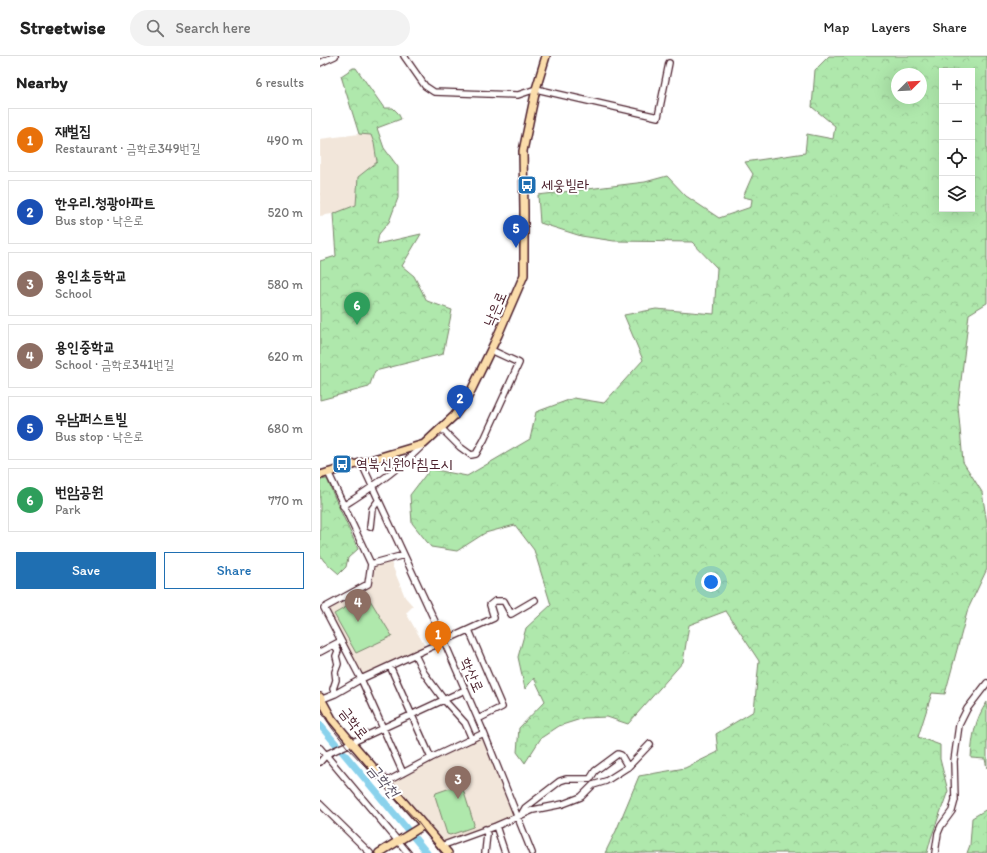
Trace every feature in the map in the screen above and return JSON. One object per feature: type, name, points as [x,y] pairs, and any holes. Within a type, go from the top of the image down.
[{"type":"main road","name":"낙은로","points":[[320,475],[424,444],[454,416],[467,399],[491,350],[524,275],[523,151],[536,89],[546,56]]},
{"type":"main road","name":"금학로","points":[[320,699],[332,719],[352,743],[388,781],[423,826],[448,853]]},
{"type":"main road","points":[[379,853],[400,842],[423,826]]},
{"type":"street","points":[[320,63],[336,56]]},
{"type":"street","points":[[404,56],[425,86],[434,92],[518,95],[536,89],[658,117],[669,63]]},
{"type":"street","points":[[441,428],[460,447],[471,455],[476,454],[484,440],[519,363],[491,350]]},
{"type":"street","points":[[343,506],[372,488],[409,459],[424,444]]},
{"type":"street","name":"학산로","points":[[360,462],[444,641],[519,816],[532,853]]},
{"type":"street","points":[[328,472],[371,564],[368,584],[324,608],[361,680],[403,773]]},
{"type":"street","points":[[370,527],[372,509],[378,501]]},
{"type":"street","points":[[371,564],[404,555]]},
{"type":"street","points":[[320,699],[335,694],[390,666],[494,618],[490,604],[495,601],[504,601],[511,614],[535,600]]},
{"type":"street","points":[[469,630],[502,707],[478,719]]},
{"type":"street","points":[[320,652],[341,642]]},
{"type":"street","points":[[335,645],[338,651],[336,656],[338,664],[335,672],[336,680],[333,689],[335,694]]},
{"type":"street","points":[[415,655],[424,673],[444,700],[465,723],[472,739]]},
{"type":"street","points":[[390,666],[431,758]]},
{"type":"street","points":[[935,853],[938,833],[941,826],[952,811],[955,800],[954,761],[959,725],[967,709],[987,683]]},
{"type":"street","points":[[320,762],[326,754],[465,690]]},
{"type":"street","points":[[388,781],[431,758],[484,733]]},
{"type":"street","points":[[441,846],[496,826],[533,810],[563,804],[581,797],[593,785],[606,781],[628,767],[650,744]]},
{"type":"street","points":[[320,748],[400,842],[406,853]]},
{"type":"street","points":[[590,779],[595,771],[618,754],[622,755],[628,767]]},
{"type":"street","points":[[519,816],[525,808],[560,781],[590,779]]},
{"type":"street","points":[[590,779],[593,785]]},
{"type":"street","points":[[320,804],[370,853]]},
{"type":"street","points":[[496,826],[505,853]]},
{"type":"street","points":[[485,829],[487,834],[485,853]]},
{"type":"shaded area","points":[[359,134],[371,135],[377,162],[358,177],[356,205],[338,213],[320,216],[320,139]]},
{"type":"shaded area","points":[[390,560],[405,597],[413,606],[406,613],[425,646],[361,676],[327,609],[369,585],[372,565]]},
{"type":"shaded area","points":[[484,733],[516,817],[444,842],[391,781]]},
{"type":"green space","points":[[829,56],[987,56],[987,303],[969,314],[958,406],[963,462],[982,492],[987,523],[987,569],[968,609],[945,694],[932,693],[918,737],[940,745],[940,759],[948,791],[927,853],[605,853],[639,776],[685,768],[718,752],[716,734],[754,711],[759,661],[726,611],[689,625],[683,662],[628,724],[607,717],[584,718],[559,726],[541,738],[525,763],[517,752],[519,728],[545,701],[534,678],[525,689],[518,657],[526,628],[551,605],[534,550],[515,525],[485,533],[457,551],[431,547],[412,523],[410,495],[430,469],[467,476],[530,439],[536,412],[574,398],[604,403],[643,360],[624,315],[656,309],[714,314],[717,268],[692,242],[614,241],[581,236],[540,223],[538,195],[645,182],[667,176],[686,196],[719,218],[751,207],[752,199],[743,197],[753,174],[745,162],[805,153],[807,134],[833,139],[835,126],[812,107],[815,70]]},
{"type":"green space","points":[[353,68],[356,68],[384,108],[393,108],[401,119],[377,128],[384,148],[398,167],[398,198],[389,222],[379,234],[377,244],[421,234],[402,266],[414,276],[427,301],[452,310],[443,354],[375,371],[369,387],[320,400],[320,261],[336,256],[333,214],[356,205],[358,177],[377,162],[371,135],[359,134],[341,76]]},
{"type":"green space","points":[[327,479],[358,549],[348,558],[346,567],[339,574],[324,561],[320,555],[320,480]]},
{"type":"green space","points":[[367,595],[392,636],[356,653],[334,614]]},
{"type":"green space","points":[[987,702],[987,768],[985,759],[971,758],[972,743],[977,722]]},
{"type":"green space","points":[[459,785],[462,786],[474,824],[473,827],[450,835],[447,834],[435,796],[436,793]]},
{"type":"green space","points":[[987,809],[987,853],[967,853],[970,845],[972,818]]},
{"type":"waterway","name":"금학천","points":[[320,725],[427,853]]},
{"type":"tram line","points":[[320,710],[347,747],[417,821],[441,853]]},
{"type":"place","name":"세웅빌라","points":[[527,185]]},
{"type":"place","name":"우남퍼스트빌","points":[[516,248]]},
{"type":"place","name":"번암공원","points":[[357,325]]},
{"type":"place","name":"한우리.청광아파트","points":[[460,418]]},
{"type":"place","name":"역북신원아침도시","points":[[342,464]]},
{"type":"place","name":"용인중학교","points":[[358,622]]},
{"type":"place","name":"재벌집","points":[[438,654]]},
{"type":"place","name":"용인초등학교","points":[[458,799]]}]
